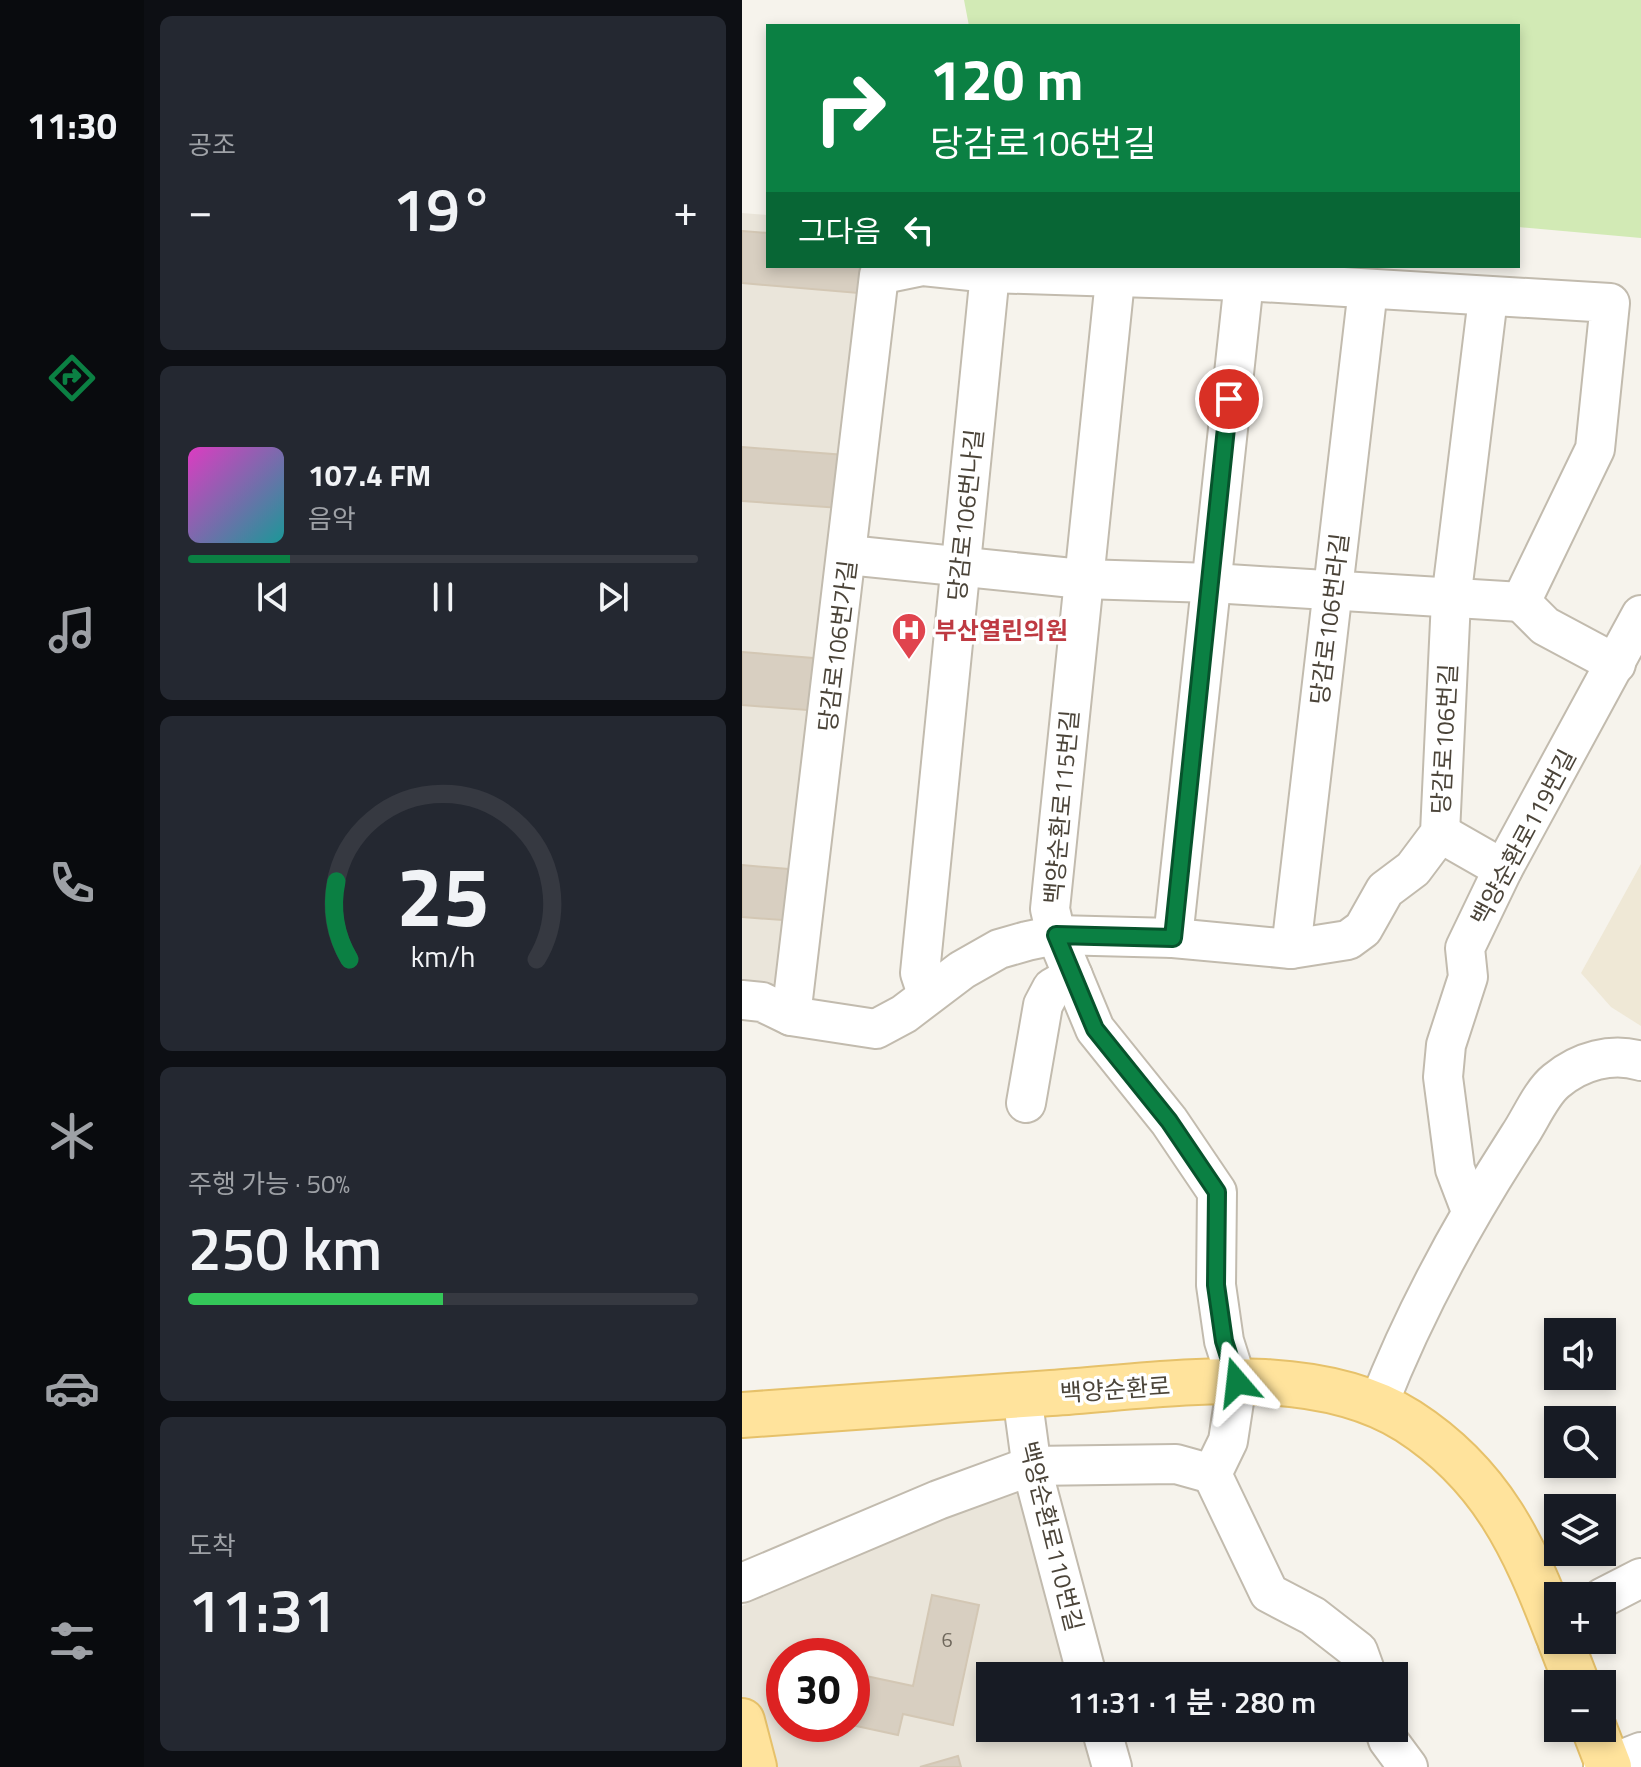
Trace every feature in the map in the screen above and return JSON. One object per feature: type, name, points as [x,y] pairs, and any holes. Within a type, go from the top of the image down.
[{"type":"main road","name":"백양순환로","points":[[742,1415],[1237,1382],[1328,1391],[1378,1405],[1432,1438],[1490,1497],[1526,1553],[1544,1599]]},
{"type":"main road","points":[[742,1721],[754,1767]]},
{"type":"street","name":"당감로106번가길","points":[[791,1016],[879,275],[913,268]]},
{"type":"street","name":"당감로106번가길","points":[[942,268],[990,273]]},
{"type":"street","points":[[990,273],[1115,280],[1244,281],[1610,303],[1595,449],[1521,602]]},
{"type":"street","name":"당감로106번나길","points":[[927,994],[920,973],[990,273]]},
{"type":"street","name":"백양순환로115번길","points":[[1115,280],[1050,909],[1056,935],[1095,1029],[1169,1121],[1217,1192],[1216,1285],[1224,1341],[1237,1382]]},
{"type":"street","points":[[1173,938],[1244,281]]},
{"type":"street","name":"당감로106번라길","points":[[1291,949],[1368,289]]},
{"type":"street","name":"당감로106번길","points":[[742,1000],[762,1002],[791,1016],[876,1029],[904,1014],[927,994],[999,949],[1056,935],[1173,938],[1291,949],[1348,940],[1363,929],[1385,890],[1413,869],[1440,833],[1451,600],[1488,298]]},
{"type":"street","points":[[848,555],[1082,579],[1212,583],[1521,602],[1545,626],[1616,664]]},
{"type":"street","name":"백양순환로119번길","points":[[1471,1211],[1455,1169],[1443,1077],[1445,1055],[1468,977],[1465,948],[1503,869],[1641,615]]},
{"type":"street","points":[[1440,833],[1503,869]]},
{"type":"street","points":[[1026,1103],[1043,1005],[1052,988],[1073,976]]},
{"type":"street","points":[[1378,1405],[1401,1347],[1471,1211],[1555,1081],[1592,1060],[1625,1056],[1641,1061]]},
{"type":"street","points":[[1212,1474],[1228,1441],[1237,1382]]},
{"type":"street","name":"백양순환로110번길","points":[[1022,1395],[1031,1466],[1083,1662]]},
{"type":"street","points":[[742,1583],[938,1500],[1031,1466],[1176,1464],[1212,1474],[1269,1593],[1313,1616],[1358,1651],[1362,1662]]},
{"type":"street","points":[[1616,1591],[1641,1578]]},
{"type":"street","points":[[1105,1742],[1112,1767]]},
{"type":"street","points":[[1389,1742],[1408,1767]]},
{"type":"shaded area","points":[[742,213],[766,215],[766,268],[872,268],[782,988],[742,985]]},
{"type":"shaded area","points":[[1641,864],[1641,1026],[1611,1007],[1581,973]]},
{"type":"shaded area","points":[[1031,1479],[1080,1662],[976,1662],[976,1742],[1102,1742],[1108,1767],[742,1767],[742,1606]]},
{"type":"green space","points":[[964,0],[1641,0],[1641,238],[1520,227],[1520,24],[969,24]]},
{"type":"building","points":[[742,231],[766,233],[766,268],[860,268],[858,293],[742,283]]},
{"type":"building","points":[[742,447],[845,455],[840,508],[742,501]]},
{"type":"building","points":[[742,652],[825,659],[820,711],[742,705]]},
{"type":"building","points":[[742,865],[800,870],[796,921],[742,917]]},
{"type":"building","points":[[932,1595],[979,1605],[953,1725],[903,1714],[898,1735],[870,1729],[870,1677],[913,1686]]},
{"type":"building","points":[[958,1756],[961,1767],[920,1767]]},
{"type":"place","name":"부산열린의원","points":[[909,661]]},
{"type":"route","points":[[1229,399],[1173,938],[1056,935],[1095,1029],[1169,1121],[1217,1192],[1216,1285],[1224,1341],[1237,1382]]}]
